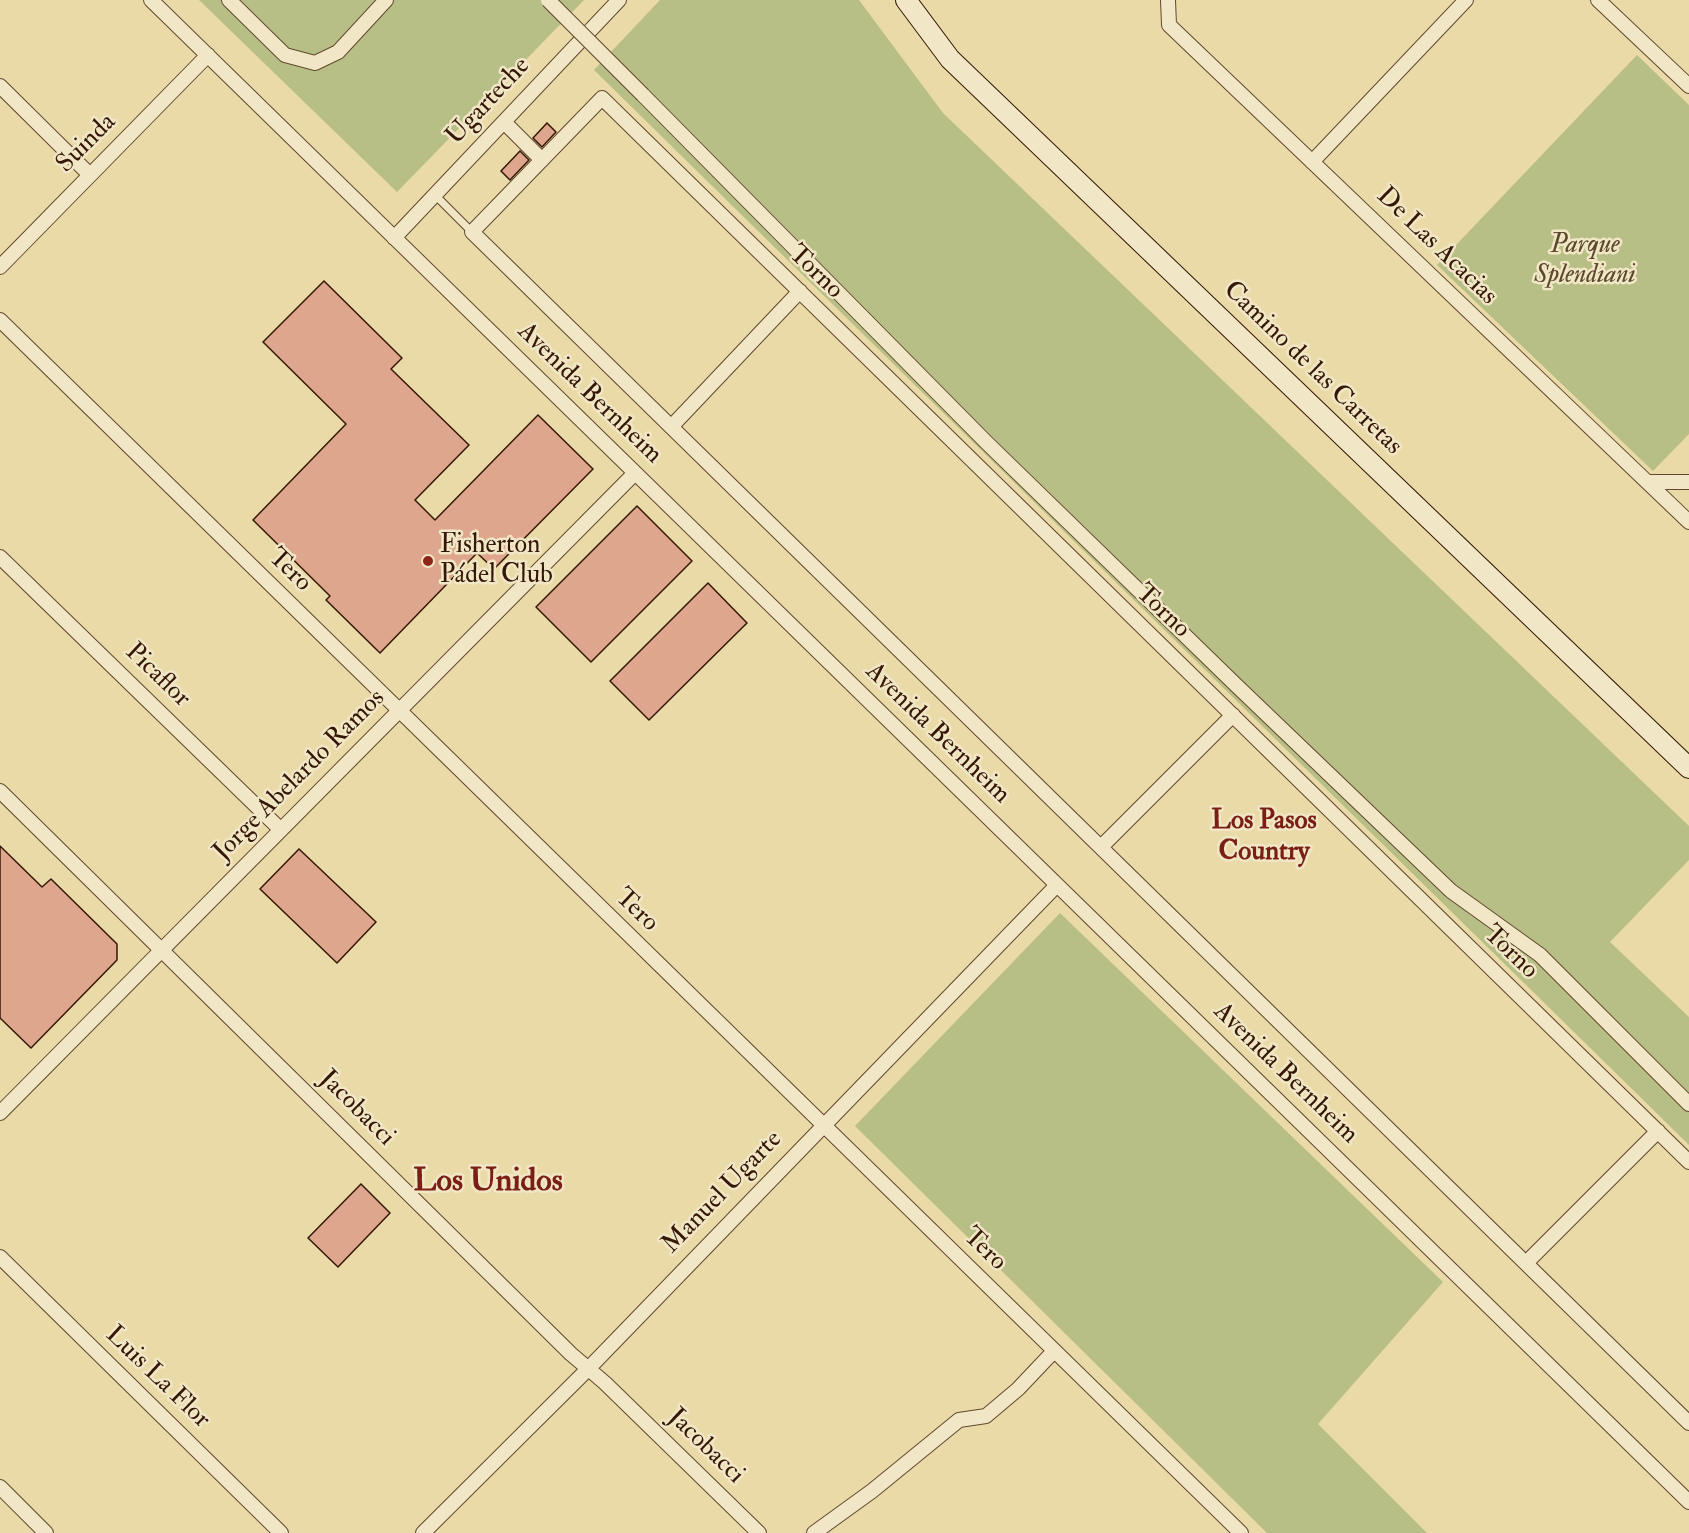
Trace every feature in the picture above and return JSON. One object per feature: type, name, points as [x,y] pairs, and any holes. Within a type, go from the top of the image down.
[{"type":"street","name":"Avenida Bernheim","points":[[152,0],[1689,1502]]},
{"type":"street","points":[[229,0],[285,55],[315,63],[338,52],[386,0]]},
{"type":"street","points":[[548,0],[986,441],[1255,704],[1451,891],[1540,955],[1689,1104]]},
{"type":"street","name":"Ugarteche","points":[[394,238],[620,0]]},
{"type":"street","name":"Camino de las Carretas","points":[[906,0],[950,59],[1689,768]]},
{"type":"street","name":"De Las Acacias","points":[[1168,0],[1169,25],[1689,522]]},
{"type":"street","points":[[1312,162],[1466,0]]},
{"type":"street","points":[[1598,0],[1689,86]]},
{"type":"street","name":"Suinda","points":[[0,267],[208,55]]},
{"type":"street","points":[[0,86],[90,175]]},
{"type":"street","name":"Torno","points":[[542,160],[602,98],[1689,1162]]},
{"type":"street","points":[[504,122],[542,160],[472,232],[1689,1423]]},
{"type":"street","points":[[671,427],[800,291]]},
{"type":"street","name":"Tero","points":[[0,321],[821,1126],[1241,1533]]},
{"type":"street","name":"Jorge Abelardo Ramos","points":[[0,1113],[635,473]]},
{"type":"street","points":[[1648,482],[1689,482]]},
{"type":"street","name":"Picaflor","points":[[0,557],[281,830]]},
{"type":"street","points":[[1101,848],[1233,715]]},
{"type":"street","name":"Jacobacci","points":[[0,791],[588,1369],[759,1533]]},
{"type":"street","name":"Manuel Ugarte","points":[[423,1533],[588,1369],[1057,885]]},
{"type":"street","points":[[1526,1263],[1658,1131]]},
{"type":"street","name":"Luis La Flor","points":[[0,1257],[281,1533]]},
{"type":"street","points":[[814,1533],[872,1491],[958,1420],[986,1416],[1017,1389],[1054,1351]]},
{"type":"street","points":[[0,1487],[46,1533]]},
{"type":"lane","points":[[435,195],[472,232]]},
{"type":"green space","points":[[199,0],[584,0],[397,192]]},
{"type":"green space","points":[[660,0],[859,0],[943,113],[1689,826],[1689,860],[1610,942],[1689,1017],[1689,1145],[594,70]]},
{"type":"green space","name":"Parque Splendiani","points":[[1637,55],[1689,105],[1689,434],[1653,471],[1437,265]]},
{"type":"green space","points":[[1060,913],[1443,1282],[1318,1424],[1427,1533],[1267,1533],[855,1126]]},
{"type":"building","points":[[547,123],[556,132],[542,147],[533,138]]},
{"type":"building","points":[[520,151],[529,160],[510,180],[501,171]]},
{"type":"building","points":[[324,281],[402,358],[391,369],[469,445],[415,500],[435,520],[538,415],[593,469],[494,569],[477,553],[380,653],[326,600],[330,596],[253,520],[346,424],[263,342]]},
{"type":"building","points":[[637,506],[692,561],[591,662],[536,607]]},
{"type":"building","points":[[708,583],[747,623],[649,720],[610,681]]},
{"type":"building","points":[[0,846],[42,887],[51,879],[117,944],[117,960],[31,1048],[0,1018]]},
{"type":"building","points":[[299,849],[376,922],[337,963],[260,889]]},
{"type":"building","points":[[361,1184],[390,1213],[338,1267],[308,1238]]},
{"type":"place","name":"Fisherton Pádel Club","points":[[428,561]]},
{"type":"district","name":"Los Pasos Country","points":[[1264,838]]},
{"type":"district","name":"Los Unidos","points":[[488,1183]]}]
